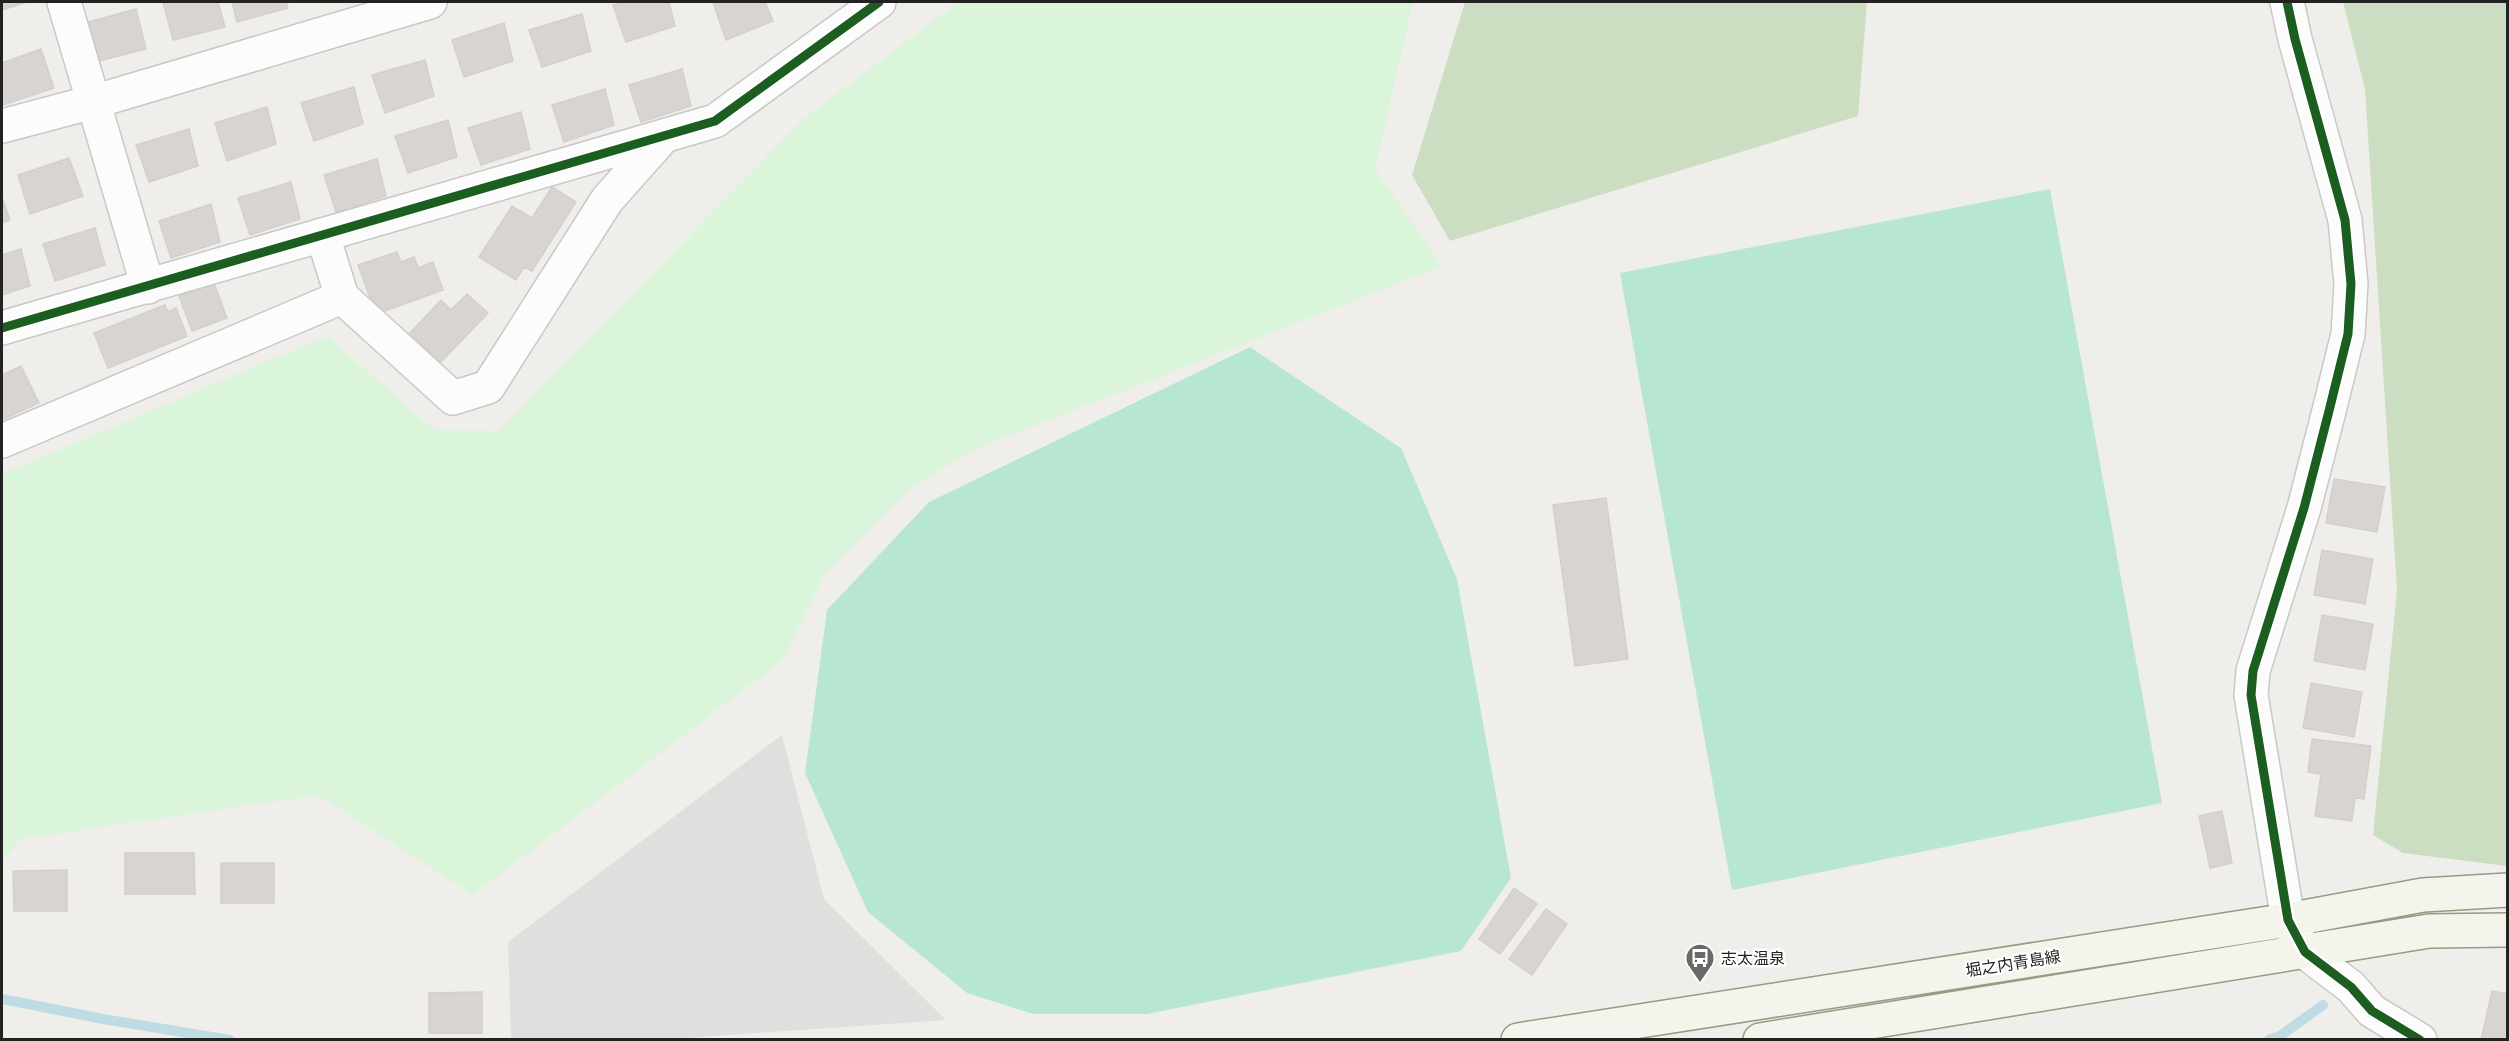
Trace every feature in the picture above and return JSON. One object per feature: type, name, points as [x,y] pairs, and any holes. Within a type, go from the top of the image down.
[{"type":"main road","name":"堀之内青島線","points":[[1518,1040],[2288,920],[2423,895],[2508,890]]},
{"type":"main road","points":[[1760,1040],[2429,931],[2508,930]]},
{"type":"street","points":[[64,2],[148,286]]},
{"type":"street","points":[[2,126],[93,102],[430,2]]},
{"type":"street","points":[[2,328],[716,121],[879,2]]},
{"type":"street","points":[[2287,2],[2345,220],[2351,284],[2348,334],[2330,411],[2304,508],[2253,671],[2252,695],[2288,920],[2305,952],[2351,987],[2372,1011],[2420,1040]]},
{"type":"street","points":[[322,236],[342,297],[453,398],[488,387],[607,200],[663,137]]},
{"type":"street","points":[[2,441],[342,297]]},
{"type":"green space","points":[[958,2],[1413,2],[1375,169],[1442,266],[973,450],[908,490],[826,572],[783,660],[473,895],[318,795],[21,839],[2,861],[2,474],[327,336],[434,430],[499,431],[801,121]]},
{"type":"green space","points":[[1465,2],[1867,2],[1858,116],[1450,241],[1412,175]]},
{"type":"green space","points":[[2343,2],[2507,2],[2507,866],[2403,853],[2373,835],[2397,590],[2365,89]]},
{"type":"green space","points":[[2050,189],[2162,803],[1732,890],[1620,273]]},
{"type":"green space","points":[[1250,347],[1401,448],[1457,579],[1511,878],[1461,951],[1147,1014],[1033,1014],[967,993],[868,912],[805,773],[827,610],[929,502]]},
{"type":"shaded area","points":[[782,735],[824,899],[946,1020],[670,1039],[511,1039],[508,942]]},
{"type":"building","points":[[2,2],[27,2],[2,10]]},
{"type":"building","points":[[163,2],[218,2],[225,27],[173,40]]},
{"type":"building","points":[[232,2],[286,2],[288,8],[237,22]]},
{"type":"building","points":[[626,2],[669,2],[675,26],[626,42],[613,5]]},
{"type":"building","points":[[713,2],[765,2],[773,21],[726,40]]},
{"type":"building","points":[[136,9],[146,49],[95,62],[85,23]]},
{"type":"building","points":[[582,14],[591,51],[542,67],[529,30]]},
{"type":"building","points":[[504,23],[513,61],[464,77],[452,40]]},
{"type":"building","points":[[41,49],[54,88],[3,105],[2,63]]},
{"type":"building","points":[[425,60],[434,96],[385,113],[372,75]]},
{"type":"building","points":[[682,69],[691,106],[641,122],[629,85]]},
{"type":"building","points":[[354,87],[363,124],[314,141],[301,103]]},
{"type":"building","points":[[605,89],[614,125],[564,142],[552,105]]},
{"type":"building","points":[[267,107],[276,144],[227,161],[215,123]]},
{"type":"building","points":[[521,112],[530,149],[481,165],[468,128]]},
{"type":"building","points":[[448,120],[457,157],[408,173],[395,136]]},
{"type":"building","points":[[189,129],[198,166],[149,182],[136,145]]},
{"type":"building","points":[[69,158],[83,196],[30,214],[18,175]]},
{"type":"building","points":[[377,159],[386,196],[336,212],[324,175]]},
{"type":"building","points":[[291,182],[300,219],[250,235],[238,198]]},
{"type":"building","points":[[552,187],[576,202],[532,271],[524,267],[516,280],[479,257],[512,206],[532,218]]},
{"type":"building","points":[[2,197],[10,220],[2,223]]},
{"type":"building","points":[[211,204],[220,242],[171,258],[159,221]]},
{"type":"building","points":[[95,228],[105,265],[55,281],[43,244]]},
{"type":"building","points":[[21,249],[30,286],[2,295],[2,255]]},
{"type":"building","points":[[397,252],[401,262],[414,257],[418,268],[433,262],[443,290],[376,314],[358,265]]},
{"type":"building","points":[[214,283],[227,318],[192,331],[179,296]]},
{"type":"building","points":[[467,294],[488,313],[441,362],[410,333],[441,300],[451,310]]},
{"type":"building","points":[[165,305],[168,312],[176,308],[187,336],[108,368],[94,333]]},
{"type":"building","points":[[21,366],[39,403],[2,420],[2,375]]},
{"type":"building","points":[[2334,479],[2385,487],[2377,532],[2326,523]]},
{"type":"building","points":[[1606,498],[1628,659],[1575,666],[1553,505]]},
{"type":"building","points":[[2322,550],[2373,559],[2365,604],[2314,595]]},
{"type":"building","points":[[2322,615],[2373,624],[2365,670],[2314,661]]},
{"type":"building","points":[[2311,683],[2362,692],[2354,737],[2303,728]]},
{"type":"building","points":[[2312,739],[2371,746],[2364,799],[2355,798],[2352,821],[2315,816],[2321,774],[2308,772]]},
{"type":"building","points":[[2222,811],[2232,863],[2210,868],[2199,816]]},
{"type":"building","points":[[125,853],[194,853],[195,894],[125,894]]},
{"type":"building","points":[[221,863],[274,863],[274,903],[221,903]]},
{"type":"building","points":[[67,870],[67,911],[14,911],[13,871]]},
{"type":"building","points":[[1514,888],[1537,904],[1500,954],[1479,939]]},
{"type":"building","points":[[1546,909],[1567,924],[1532,975],[1509,959]]},
{"type":"building","points":[[2492,991],[2508,994],[2508,1040],[2481,1040]]},
{"type":"building","points":[[482,992],[482,1033],[429,1033],[429,993]]},
{"type":"waterway","points":[[2,999],[103,1019],[230,1040]]},
{"type":"waterway","points":[[2269,1040],[2280,1036],[2323,1005]]},
{"type":"cycle path","points":[[2,328],[715,121],[879,2]]},
{"type":"cycle path","points":[[2287,2],[2345,220],[2351,284],[2348,334],[2304,508],[2253,671],[2251,695],[2288,920],[2305,952],[2351,987],[2372,1011],[2420,1040]]},
{"type":"place","name":"志太温泉","points":[[1700,984]]}]
